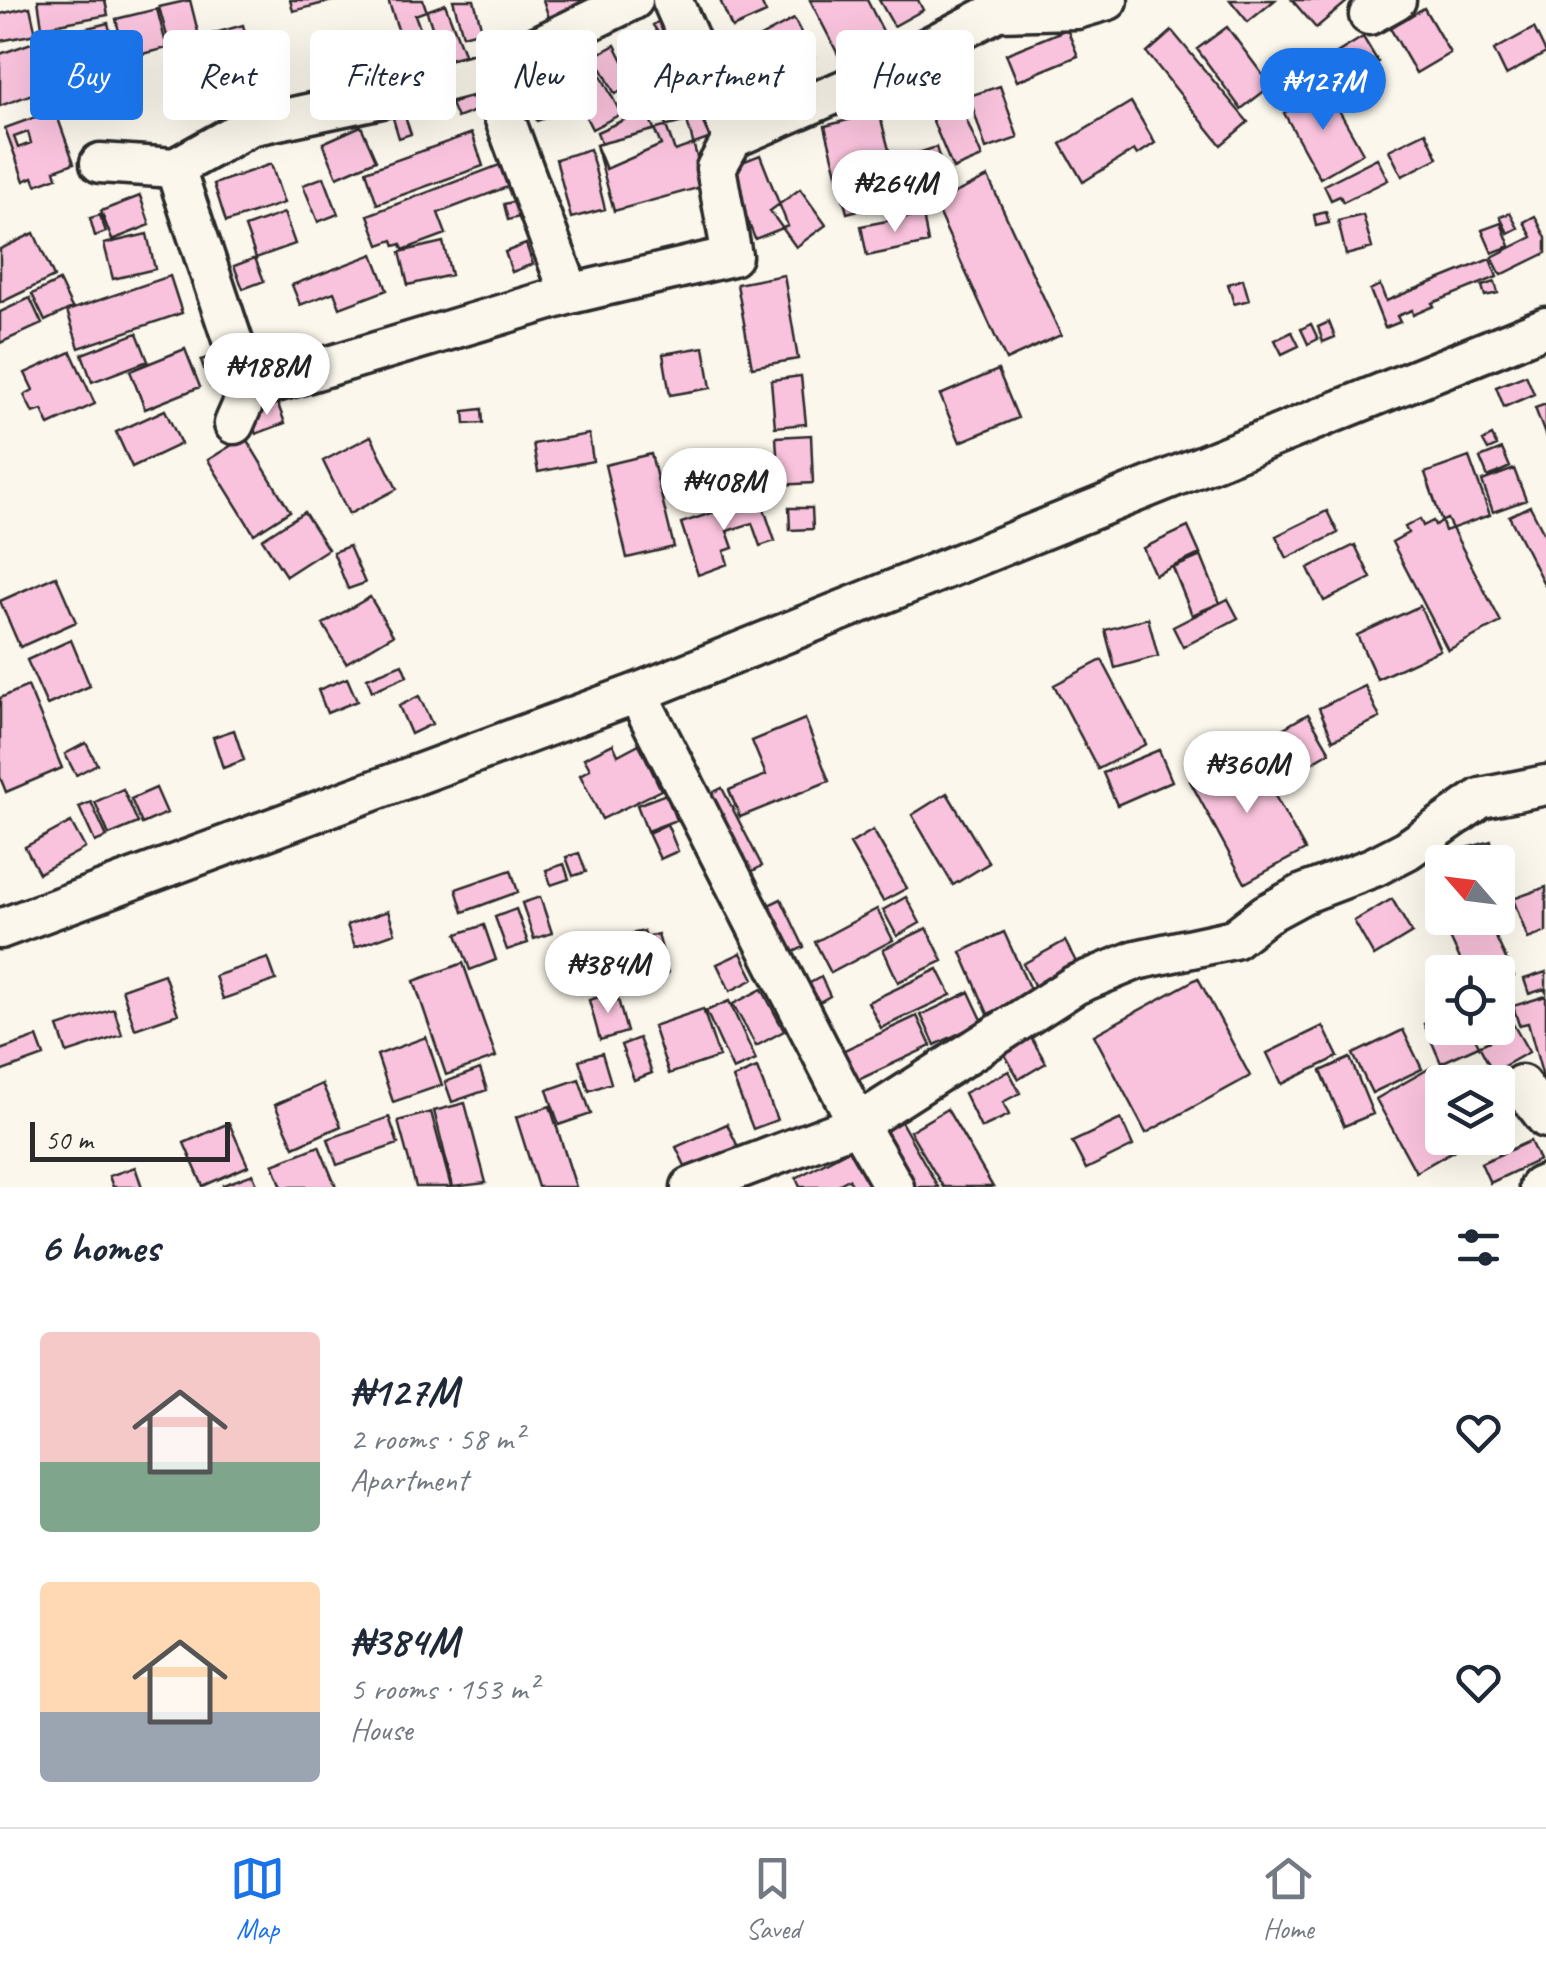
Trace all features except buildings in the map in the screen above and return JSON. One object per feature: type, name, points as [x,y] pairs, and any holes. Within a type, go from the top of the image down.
[{"type":"street","points":[[570,30],[633,0]]},
{"type":"street","points":[[672,0],[733,138]]},
{"type":"street","points":[[175,168],[241,407],[570,294],[732,256],[716,168],[733,138],[862,82],[995,6],[1077,10],[1108,0]]},
{"type":"street","points":[[100,163],[175,168],[250,126],[382,98],[476,73]]},
{"type":"street","points":[[505,120],[570,294]]},
{"type":"street","points":[[1133,476],[1546,318]]},
{"type":"street","points":[[0,929],[637,693],[1546,327]]},
{"type":"street","points":[[637,693],[894,1187]]},
{"type":"street","points":[[691,1187],[858,1124],[1075,985],[1136,960],[1234,939],[1266,914],[1303,894],[1374,868],[1407,850],[1482,798],[1546,785]]},
{"type":"street","points":[[1521,1085],[1546,1118]]},
{"type":"street","points":[[1539,1187],[1546,1184]]}]
